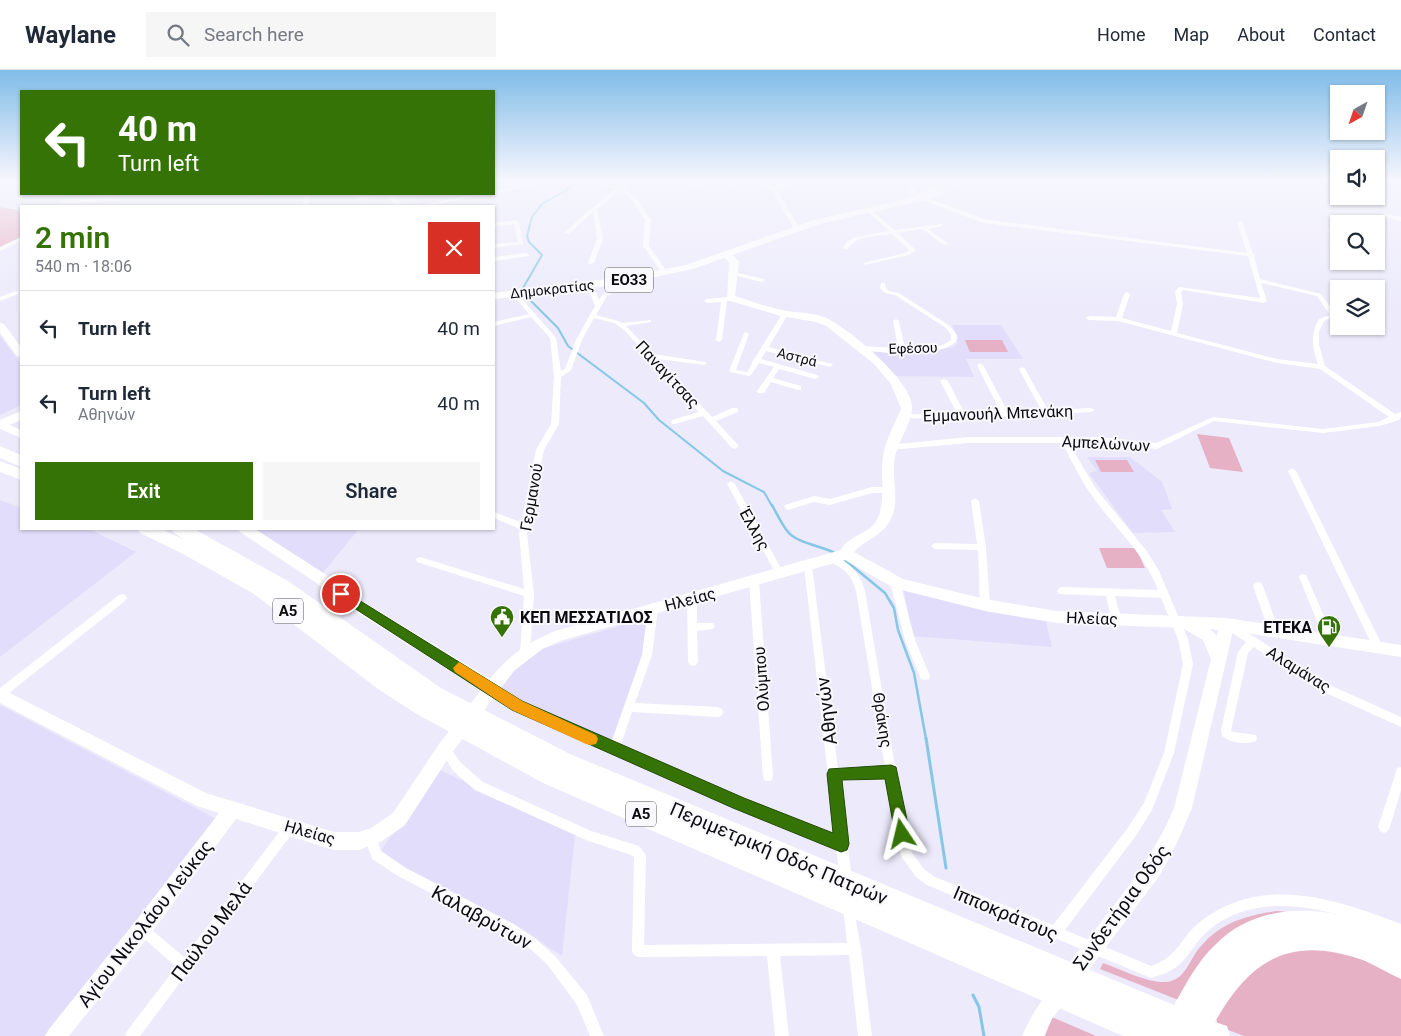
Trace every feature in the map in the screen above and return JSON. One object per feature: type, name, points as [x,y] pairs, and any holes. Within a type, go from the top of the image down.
[{"type":"highway","points":[[0,451],[20,461]]},
{"type":"highway","points":[[0,466],[20,476]]},
{"type":"highway","name":"Περιμετρική Οδός Πατρών","points":[[148,530],[189,549],[260,589],[385,683],[428,701],[484,732],[551,776],[808,875],[1088,995],[1156,1029],[1217,1036]]},
{"type":"highway","name":"Περιμετρική Οδός Πατρών","points":[[182,530],[282,586],[428,701]]},
{"type":"highway","points":[[1156,1029],[1226,952],[1256,931],[1294,922],[1334,924],[1401,948]]},
{"type":"highway","points":[[1192,1036],[1231,974],[1249,957],[1275,943],[1298,939],[1329,939],[1366,948],[1401,966]]},
{"type":"main road","name":"ΕΟ33","points":[[726,255],[811,224]]},
{"type":"main road","name":"Δημοκρατίας","points":[[495,296],[590,285],[665,273],[726,255]]},
{"type":"main road","points":[[726,255],[734,261],[734,274],[727,299],[785,314],[824,321],[862,348],[896,383],[907,409],[891,447],[888,463],[889,490],[887,509],[881,525],[874,532],[849,547],[839,557]]},
{"type":"main road","points":[[0,326],[20,352]]},
{"type":"main road","points":[[0,425],[20,415]]},
{"type":"main road","points":[[0,425],[20,434]]},
{"type":"main road","points":[[247,530],[320,578],[352,602],[491,688]]},
{"type":"main road","name":"Ηλείας","points":[[0,694],[187,793],[232,810],[334,841],[359,841],[371,838],[399,819],[445,749],[491,688],[509,666],[525,653],[560,635],[839,557],[918,590],[985,605],[1056,617],[1227,624],[1401,651]]},
{"type":"main road","points":[[1176,621],[1193,626],[1208,636],[1220,661]]},
{"type":"main road","name":"Συνδετήρια Οδός","points":[[1033,1036],[1045,1012],[1153,868],[1171,837],[1183,808],[1220,661],[1227,624]]},
{"type":"main road","name":"Αγίου Νικολάου Λεύκας","points":[[56,1036],[232,810]]},
{"type":"street","points":[[495,246],[521,243],[517,224]]},
{"type":"street","points":[[566,233],[575,224]]},
{"type":"street","points":[[591,263],[600,239],[599,224]]},
{"type":"street","points":[[648,224],[646,246],[665,273]]},
{"type":"street","points":[[794,224],[797,229]]},
{"type":"street","points":[[866,264],[912,251],[912,248],[885,224]]},
{"type":"street","points":[[1006,224],[1252,255]]},
{"type":"street","points":[[1174,333],[1180,304],[1178,292],[1181,288],[1264,301],[1256,280],[1252,255],[1241,224]]},
{"type":"street","points":[[846,248],[852,240],[940,225]]},
{"type":"street","points":[[924,228],[946,244]]},
{"type":"street","points":[[0,249],[20,239]]},
{"type":"street","points":[[495,259],[526,255]]},
{"type":"street","points":[[734,274],[762,280]]},
{"type":"street","points":[[1256,280],[1311,292],[1324,300],[1334,316],[1321,320],[1314,335],[1317,355],[1322,368]]},
{"type":"street","points":[[558,376],[568,370],[575,350],[605,295],[624,284]]},
{"type":"street","name":"Εφέσου","points":[[862,348],[902,350],[947,347],[953,343],[954,335],[944,324],[897,294],[887,292],[883,288],[883,284]]},
{"type":"street","points":[[590,285],[598,306]]},
{"type":"street","points":[[0,299],[16,293]]},
{"type":"street","name":"Γερμανού","points":[[520,293],[532,314],[554,340],[558,376],[555,424],[540,450],[524,527],[523,539],[529,594],[525,653]]},
{"type":"street","points":[[1118,319],[1127,294]]},
{"type":"street","points":[[707,301],[727,299],[719,340]]},
{"type":"street","points":[[495,324],[532,314]]},
{"type":"street","points":[[746,334],[732,371],[749,374],[785,314]]},
{"type":"street","points":[[592,316],[622,325],[649,321]]},
{"type":"street","points":[[1089,318],[1118,319],[1277,361],[1322,368],[1399,416]]},
{"type":"street","points":[[896,321],[902,350]]},
{"type":"street","name":"Παναγίτσας","points":[[622,325],[735,446]]},
{"type":"street","name":"Αστρά","points":[[764,348],[830,365]]},
{"type":"street","points":[[651,356],[704,363]]},
{"type":"street","points":[[756,360],[815,377]]},
{"type":"street","points":[[980,364],[1005,414]]},
{"type":"street","points":[[761,391],[778,366]]},
{"type":"street","points":[[1022,369],[1046,413]]},
{"type":"street","points":[[768,379],[798,388]]},
{"type":"street","points":[[944,381],[963,417]]},
{"type":"street","points":[[710,420],[735,410]]},
{"type":"street","name":"Εμμανουήλ Μπενάκη","points":[[905,416],[963,417],[1091,410]]},
{"type":"street","points":[[675,422],[703,413]]},
{"type":"street","name":"Αμπελώνων","points":[[891,447],[968,440],[1101,440],[1158,446],[1212,419],[1323,431],[1380,424],[1399,416]]},
{"type":"street","points":[[1054,934],[1141,819],[1169,753],[1188,664],[1186,645],[1150,561],[1093,491],[1064,440]]},
{"type":"street","points":[[1292,471],[1378,647]]},
{"type":"street","name":"Έλλης","points":[[731,484],[780,574]]},
{"type":"street","points":[[788,507],[814,499],[830,502],[872,490],[889,490]]},
{"type":"street","points":[[975,501],[982,547],[985,605]]},
{"type":"street","points":[[495,515],[524,527]]},
{"type":"street","points":[[935,546],[982,547]]},
{"type":"street","name":"Θράκης","points":[[839,557],[858,577],[864,600],[891,772],[907,856],[920,873],[935,883]]},
{"type":"street","points":[[420,560],[529,594]]},
{"type":"street","name":"Αθηνών","points":[[808,566],[865,1036]]},
{"type":"street","points":[[1303,576],[1329,639]]},
{"type":"street","name":"Ολύμπου","points":[[754,582],[768,776]]},
{"type":"street","points":[[895,582],[910,640],[925,676]]},
{"type":"street","points":[[1258,586],[1274,631]]},
{"type":"street","points":[[1062,591],[1165,594]]},
{"type":"street","points":[[1110,593],[1116,618]]},
{"type":"street","points":[[0,694],[122,598]]},
{"type":"street","points":[[692,599],[693,662]]},
{"type":"street","points":[[614,749],[647,654],[653,609]]},
{"type":"street","name":"Αλαμάνας","points":[[1227,624],[1320,685],[1401,722]]},
{"type":"street","points":[[692,627],[710,626]]},
{"type":"street","points":[[1252,738],[1232,737],[1226,733],[1226,730],[1243,652],[1247,646],[1255,642]]},
{"type":"street","points":[[491,688],[517,706],[614,749],[841,844]]},
{"type":"street","points":[[630,707],[718,712]]},
{"type":"street","points":[[445,749],[457,767],[479,786],[590,836],[635,850],[640,855],[638,951],[855,949]]},
{"type":"street","points":[[834,774],[891,772]]},
{"type":"street","points":[[1384,827],[1401,772]]},
{"type":"street","name":"Παύλου Μελά","points":[[132,1036],[290,827]]},
{"type":"street","name":"Καλαβρύτων","points":[[371,838],[376,855],[402,872],[510,928],[532,943],[551,960],[582,1000],[597,1036]]},
{"type":"street","name":"Ιπποκράτους","points":[[935,883],[1054,934],[1151,972],[1165,969],[1177,961],[1186,945],[1204,926],[1222,914],[1257,902],[1288,900],[1329,906],[1369,917],[1401,930]]},
{"type":"street","points":[[142,928],[184,965]]},
{"type":"street","points":[[773,950],[782,1036]]},
{"type":"shaded area","points":[[0,224],[20,224],[20,239],[0,248]]},
{"type":"shaded area","points":[[952,325],[1001,325],[1023,359],[966,359],[974,377],[896,376],[873,352],[926,353],[953,347],[957,344],[958,338]]},
{"type":"shaded area","points":[[0,336],[20,363],[20,405],[0,415]]},
{"type":"shaded area","points":[[965,340],[1002,340],[1008,352],[970,352]]},
{"type":"shaded area","points":[[1197,434],[1229,438],[1243,472],[1210,468]]},
{"type":"shaded area","points":[[1087,457],[1130,457],[1162,482],[1172,509],[1161,510],[1175,532],[1133,533],[1089,473],[1097,471]]},
{"type":"shaded area","points":[[1095,460],[1127,460],[1134,472],[1101,472]]},
{"type":"shaded area","points":[[0,500],[20,508],[20,530],[91,530],[136,552],[0,657]]},
{"type":"shaded area","points":[[256,530],[358,530],[321,575]]},
{"type":"shaded area","points":[[1099,548],[1136,548],[1145,568],[1107,568]]},
{"type":"shaded area","points":[[904,591],[975,607],[1045,618],[1052,647],[912,636]]},
{"type":"shaded area","points":[[636,621],[648,624],[646,647],[612,744],[521,705],[496,690],[515,669],[545,648]]},
{"type":"shaded area","points":[[0,705],[218,820],[47,1036],[0,1036]]},
{"type":"shaded area","points":[[440,770],[575,835],[562,956],[520,928],[429,882],[380,852],[390,837],[404,826]]},
{"type":"shaded area","points":[[1277,911],[1335,916],[1181,1001],[1100,969],[1103,963],[1158,982],[1173,980],[1183,973],[1198,950],[1210,937],[1227,925],[1246,917]]},
{"type":"shaded area","points":[[1331,947],[1401,975],[1401,1036],[1244,1036],[1218,1026],[1216,1018],[1232,988],[1277,953]]},
{"type":"shaded area","points":[[1052,1017],[1096,1036],[1045,1036]]},
{"type":"waterway","points":[[530,224],[527,236],[529,242],[542,255],[523,288],[525,295],[558,328],[568,346],[644,403],[659,420],[723,471],[764,492],[772,506]]},
{"type":"waterway","points":[[772,505],[792,536],[803,542],[835,553]]},
{"type":"waterway","points":[[845,560],[885,593],[894,608],[898,630],[914,673],[926,739]]},
{"type":"waterway","points":[[926,738],[946,868]]},
{"type":"waterway","points":[[973,995],[979,1007],[984,1036]]},
{"type":"slow traffic","points":[[459,668],[517,706],[591,739]]},
{"type":"place","name":"ΚΕΠ ΜΕΣΣΑΤΙΔΟΣ","points":[[502,638]]},
{"type":"place","name":"ΕΤΕΚΑ","points":[[1329,648]]},
{"type":"route","points":[[341,594],[483,682],[517,706],[738,803],[841,844],[834,774],[891,772],[902,834]]}]
